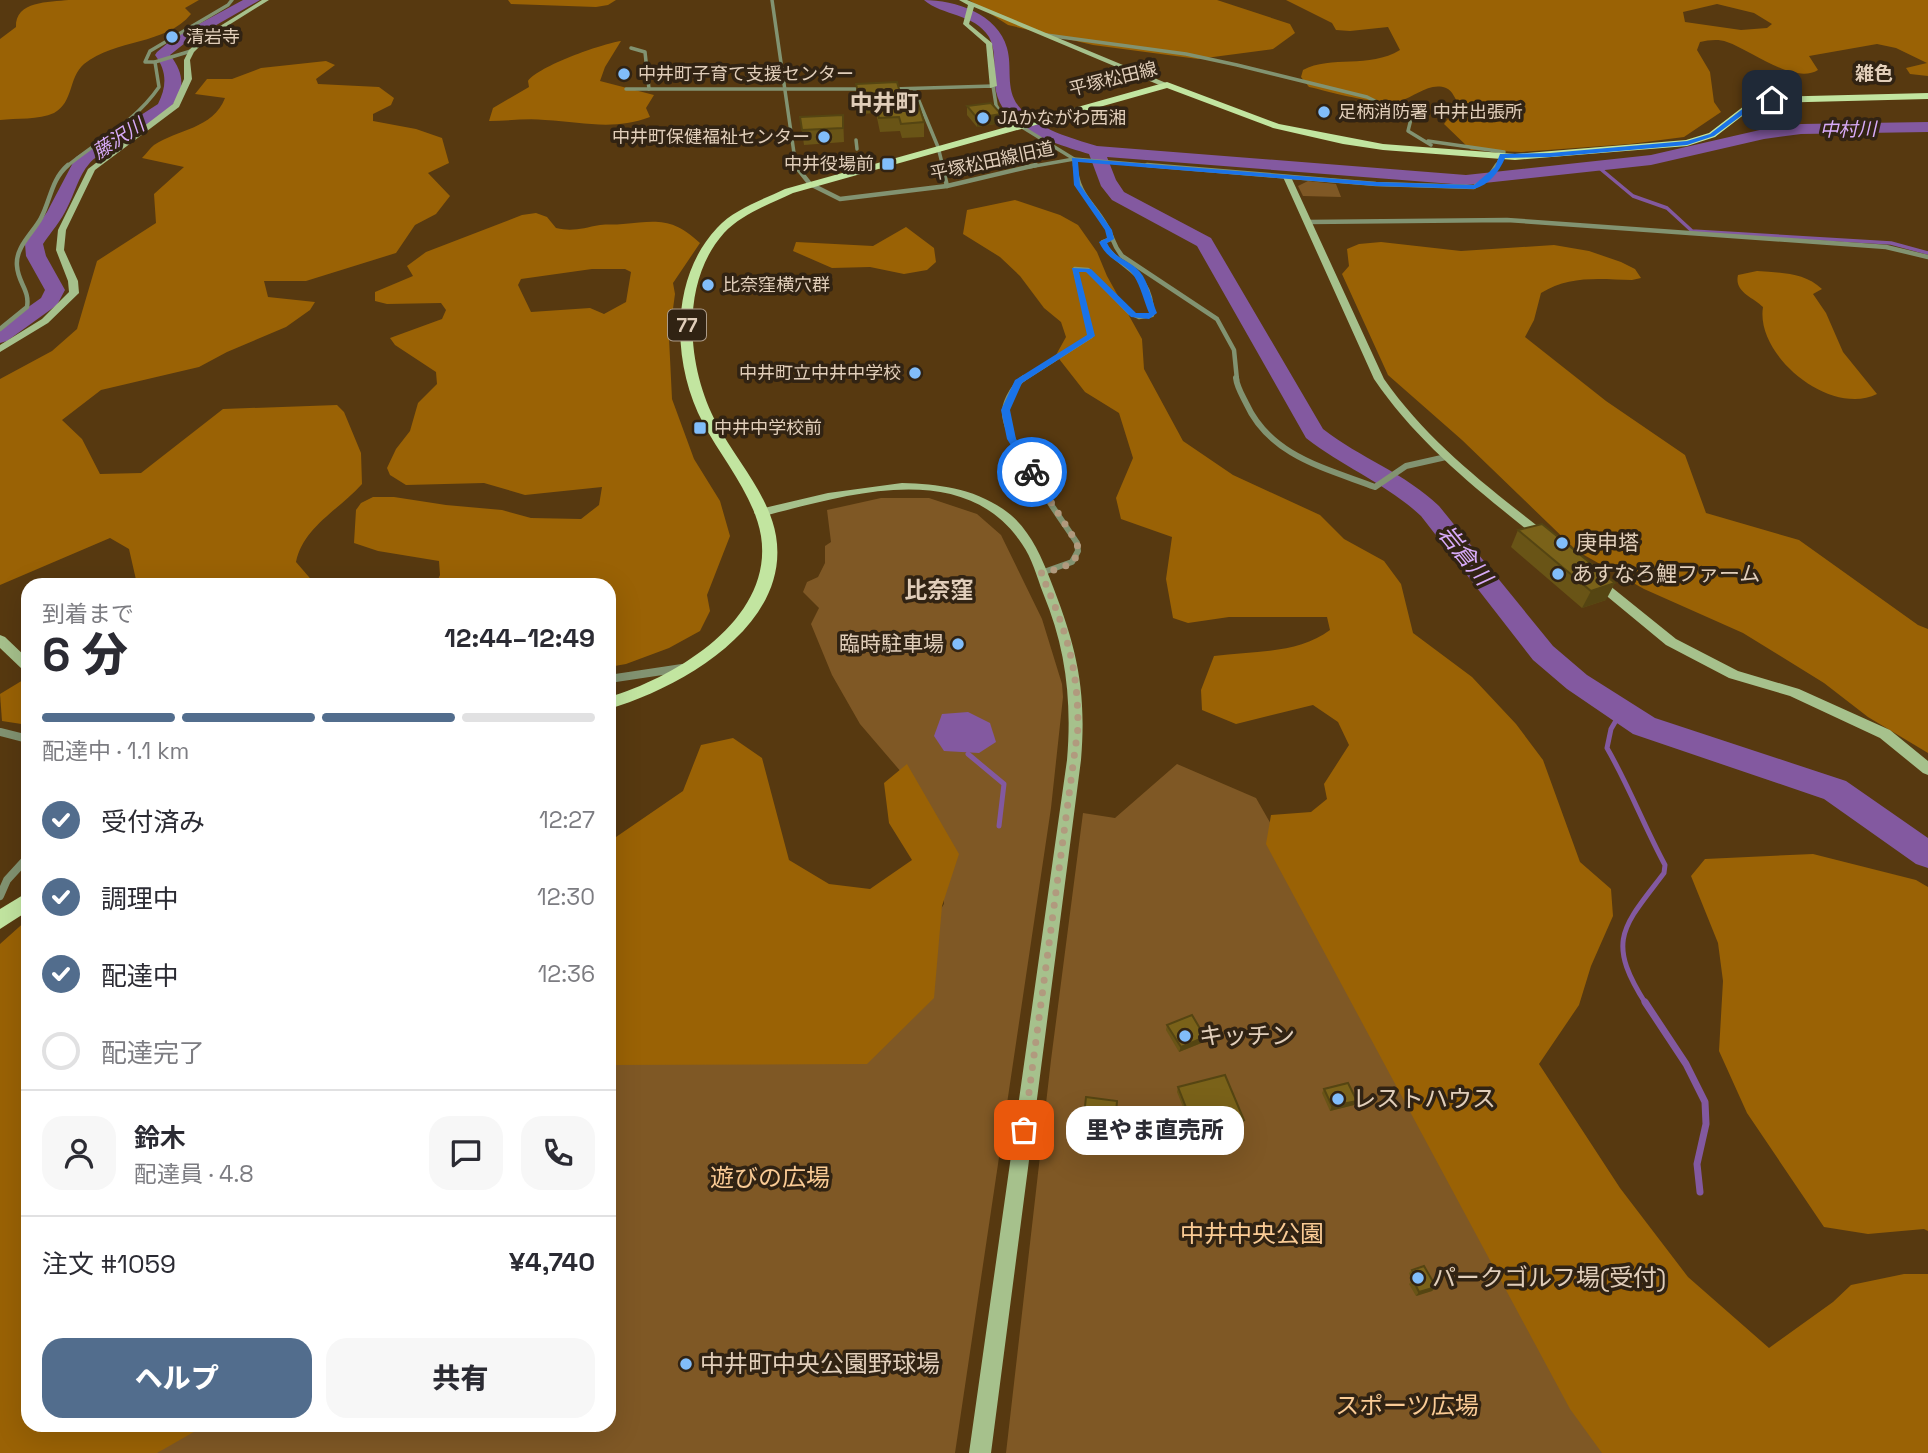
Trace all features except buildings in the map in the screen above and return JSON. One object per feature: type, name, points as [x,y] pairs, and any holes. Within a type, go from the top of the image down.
[{"type":"main road","name":"平塚松田線","points":[[616,699],[651,686],[706,656],[738,626],[760,594],[769,565],[768,535],[760,513],[708,419],[696,389],[689,357],[687,326],[695,272],[703,254],[722,229],[770,200],[810,184],[1167,85],[1246,117],[1310,135],[1383,147],[1502,156],[1550,155],[1687,143],[1712,135],[1747,108],[1772,100],[1928,96]]},
{"type":"street","points":[[232,0],[228,5],[150,51],[145,62],[157,62],[191,51],[206,37],[266,0]]},
{"type":"street","points":[[772,0],[795,165],[810,184]]},
{"type":"street","points":[[962,0],[1167,85]]},
{"type":"street","points":[[970,5],[966,24],[989,43],[992,50],[993,86],[996,105],[1001,114],[1074,159],[1077,185],[1101,218],[1112,244],[1122,256],[1217,319],[1234,350],[1237,384],[1254,421],[1268,436],[1286,451],[1312,464],[1375,486],[1406,466],[1446,457]]},
{"type":"street","points":[[1046,36],[1056,35],[1186,54],[1367,97],[1411,119],[1408,131],[1414,137],[1504,152],[1502,156]]},
{"type":"street","points":[[631,48],[645,52],[649,89]]},
{"type":"street","points":[[0,349],[45,321],[74,293],[73,281],[60,250],[62,230],[92,169],[164,117],[176,105],[188,79],[186,65],[191,51]]},
{"type":"street","points":[[0,329],[27,307],[29,294],[17,275],[17,261],[23,242],[40,221],[55,180],[68,166],[137,116],[153,98],[159,87],[157,62]]},
{"type":"street","points":[[882,89],[993,86]]},
{"type":"street","points":[[626,89],[872,89]]},
{"type":"street","points":[[914,89],[938,147],[947,186]]},
{"type":"street","points":[[856,140],[857,149]]},
{"type":"street","points":[[103,141],[127,142]]},
{"type":"street","points":[[1428,141],[1435,151]]},
{"type":"street","name":"平塚松田線旧道","points":[[810,184],[840,199],[947,186],[1045,163],[1074,159],[1460,188],[1478,187],[1496,170],[1502,156]]},
{"type":"street","points":[[1287,177],[1379,379],[1412,425],[1446,457],[1560,551]]},
{"type":"street","points":[[1308,222],[1507,220],[1886,247],[1928,257]]},
{"type":"street","points":[[1041,573],[1069,565],[1076,559],[1079,551],[1077,543],[1011,439],[1005,410],[1018,382],[1091,336],[1075,269],[1088,270],[1130,313],[1139,317],[1152,315],[1137,272],[1116,260],[1106,249],[1103,242],[1111,239]]},
{"type":"street","points":[[760,513],[881,486],[918,485],[946,489],[995,508],[1027,541],[1059,615],[1072,655],[1078,691],[1078,728],[980,1453]]},
{"type":"street","points":[[1581,568],[1671,642],[1734,675],[1794,692],[1885,734],[1928,769]]},
{"type":"street","points":[[0,640],[21,660]]},
{"type":"street","points":[[616,678],[686,667]]},
{"type":"street","points":[[0,732],[21,737]]},
{"type":"street","points":[[8,906],[7,880],[21,865]]},
{"type":"green space","points":[[1308,181],[1336,184],[1341,197],[1303,196],[1298,186]]},
{"type":"green space","name":"遊びの広場","points":[[881,498],[929,498],[977,514],[1001,535],[1042,619],[1062,684],[1063,697],[1051,808],[955,1453],[71,1453],[119,1432],[616,1432],[616,1044],[900,973],[944,904],[939,838],[914,787],[860,724],[832,675],[811,624],[819,608],[803,592],[807,582],[818,577],[825,563],[825,546],[831,542],[827,510]]},
{"type":"green space","name":"中井中央公園","points":[[1177,764],[1256,798],[1630,1453],[1006,1453],[1051,1060],[1083,813],[1115,818]]},
{"type":"shaded area","points":[[69,0],[199,0],[185,8],[191,14],[168,31],[110,50],[84,64],[75,76],[65,103],[54,113],[35,118],[0,120],[0,39],[16,27],[17,18],[27,8],[35,4]]},
{"type":"shaded area","points":[[508,0],[616,0],[596,7],[511,4]]},
{"type":"shaded area","points":[[969,0],[1217,0],[1290,24],[1295,33],[1273,49],[1198,59],[1093,45],[1008,25]]},
{"type":"shaded area","points":[[1286,0],[1928,0],[1928,76],[1910,74],[1906,68],[1927,63],[1896,48],[1877,44],[1809,56],[1818,70],[1797,73],[1772,65],[1727,42],[1700,42],[1697,50],[1710,72],[1714,102],[1721,112],[1684,137],[1521,152],[1471,150],[1444,124],[1459,105],[1446,88],[1428,88],[1400,101],[1380,102],[1309,87],[1301,77],[1303,70],[1326,63],[1376,59],[1400,50],[1388,27],[1336,30],[1332,23]],"holes":[[[1717,4],[1754,13],[1772,24],[1767,28],[1741,30],[1685,22],[1683,12]]]},
{"type":"shaded area","points":[[621,41],[600,81],[654,95],[646,108],[650,117],[610,125],[538,119],[489,121],[493,108],[529,87],[528,81],[534,75],[586,51]]},
{"type":"shaded area","points":[[326,61],[335,65],[316,79],[318,84],[379,87],[394,98],[391,105],[373,114],[373,121],[416,129],[442,138],[449,163],[428,173],[450,196],[436,214],[415,225],[396,253],[306,281],[264,281],[268,297],[315,302],[310,310],[286,327],[199,367],[101,390],[62,420],[82,439],[100,474],[141,473],[223,409],[337,405],[344,412],[361,453],[362,484],[323,519],[306,539],[296,562],[310,578],[136,578],[129,549],[110,538],[0,585],[0,379],[52,351],[77,329],[97,261],[156,223],[154,194],[184,167],[142,158],[154,145],[204,122],[219,108],[225,98],[195,94],[207,79],[232,79],[261,68]]},
{"type":"shaded area","points":[[1015,200],[1060,215],[1078,225],[1097,252],[1107,276],[1142,339],[1144,369],[1183,441],[1233,475],[1320,515],[1344,539],[1384,561],[1401,584],[1413,633],[1472,677],[1516,724],[1543,760],[1580,862],[1611,889],[1613,916],[1591,966],[1579,1005],[1539,1064],[1620,1188],[1688,1277],[1769,1348],[1833,1302],[1851,1285],[1904,1274],[1928,1274],[1928,1453],[1602,1453],[1570,1409],[1266,844],[1271,815],[1311,812],[1327,799],[1324,784],[1349,745],[1338,722],[1313,705],[1236,724],[1202,710],[1201,690],[1214,656],[1275,650],[1304,643],[1330,630],[1327,617],[1229,617],[1188,623],[1173,618],[1166,579],[1172,537],[1121,519],[1116,498],[1133,458],[1119,413],[1085,392],[1056,355],[1066,337],[1061,322],[1044,308],[1020,276],[1000,257],[963,234],[967,210]]},
{"type":"shaded area","points":[[536,213],[547,217],[556,228],[568,230],[603,225],[664,223],[681,229],[700,243],[673,283],[675,294],[669,338],[672,399],[694,459],[720,501],[730,536],[707,595],[710,611],[700,631],[669,648],[616,666],[616,578],[439,578],[439,561],[378,551],[354,543],[356,510],[361,503],[373,497],[394,497],[502,510],[531,518],[581,519],[599,505],[602,487],[525,495],[484,483],[406,485],[390,475],[387,468],[396,449],[410,431],[418,403],[437,384],[436,372],[395,345],[390,338],[442,319],[446,310],[441,303],[387,304],[375,301],[375,292],[413,276],[407,266],[426,252],[522,215]],"holes":[[[592,269],[625,269],[631,272],[626,302],[604,314],[590,308],[531,312],[518,285],[521,279]]]},
{"type":"shaded area","points":[[906,227],[934,248],[936,262],[927,270],[904,274],[870,267],[832,268],[793,251],[796,242],[873,246]]},
{"type":"shaded area","points":[[1381,242],[1461,251],[1554,245],[1589,251],[1635,269],[1641,278],[1574,281],[1541,293],[1534,320],[1525,337],[1606,401],[1685,455],[1706,513],[1799,540],[1918,625],[1928,629],[1928,753],[1868,717],[1824,683],[1743,633],[1644,589],[1577,551],[1462,440],[1388,375],[1342,274],[1349,266],[1347,249],[1359,244]]},
{"type":"shaded area","points":[[1757,271],[1800,276],[1822,289],[1813,294],[1826,313],[1843,352],[1877,394],[1859,399],[1839,397],[1819,390],[1783,362],[1771,344],[1764,326],[1763,307],[1739,286],[1738,275]]},
{"type":"shaded area","points":[[21,681],[21,724],[2,721],[0,694]]},
{"type":"shaded area","points":[[968,712],[990,723],[996,742],[979,753],[944,751],[934,736],[942,714]]},
{"type":"shaded area","points":[[733,738],[762,758],[789,860],[829,884],[870,889],[912,860],[889,823],[884,783],[907,764],[959,854],[942,906],[934,998],[867,1064],[616,1065],[616,837],[683,791],[701,745]]},
{"type":"shaded area","points":[[1813,854],[1916,880],[1928,887],[1928,1231],[1924,1229],[1868,1234],[1824,1227],[1747,1113],[1719,1051],[1723,981],[1718,943],[1691,876],[1705,859]]},
{"type":"shaded area","points":[[21,925],[21,1432],[194,1432],[157,1453],[0,1453],[0,944]]},
{"type":"waterway","name":"藤沢川","points":[[0,337],[50,301],[55,290],[36,256],[34,244],[56,212],[82,161],[165,107],[170,94],[172,73],[162,55],[180,40],[253,0]]},
{"type":"waterway","name":"中村川","points":[[931,0],[978,20],[995,36],[1000,47],[1004,93],[1015,113],[1047,134],[1096,151]]},
{"type":"waterway","name":"中村川","points":[[1096,151],[1466,180],[1651,160],[1764,134],[1801,129],[1928,127]]},
{"type":"waterway","name":"岩倉川","points":[[1096,151],[1107,180],[1118,196],[1204,242],[1314,433],[1338,452],[1409,491],[1430,511],[1543,653],[1577,682],[1644,726],[1835,790],[1928,855]]},
{"type":"waterway","points":[[1597,166],[1633,196],[1667,208],[1692,231],[1891,243],[1928,253]]},
{"type":"waterway","points":[[1621,712],[1611,729],[1607,748],[1665,865],[1664,873],[1638,907],[1624,935],[1626,964],[1646,1004]]},
{"type":"waterway","points":[[968,754],[1004,784],[999,826]]},
{"type":"waterway","points":[[1645,1002],[1686,1064],[1705,1102],[1706,1124],[1697,1164],[1700,1192]]},
{"type":"way so far","points":[[1024,1130],[1078,728],[1078,691],[1072,655],[1066,633],[1041,573],[1069,565],[1076,559],[1079,551],[1077,543],[1032,472]]},
{"type":"place","name":"清岩寺","points":[[172,37]]},
{"type":"place","name":"中井町子育て支援センター","points":[[624,74]]},
{"type":"place","name":"足柄消防署 中井出張所","points":[[1324,112]]},
{"type":"place","name":"JAかながわ西湘","points":[[983,118]]},
{"type":"place","name":"中井町保健福祉センター","points":[[824,137]]},
{"type":"place","name":"中井役場前","points":[[888,164]]},
{"type":"place","name":"比奈窪横穴群","points":[[708,285]]},
{"type":"place","name":"中井町立中井中学校","points":[[915,373]]},
{"type":"place","name":"中井中学校前","points":[[700,428]]},
{"type":"place","name":"庚申塔","points":[[1562,543]]},
{"type":"place","name":"あすなろ鯉ファーム","points":[[1558,574]]},
{"type":"place","name":"臨時駐車場","points":[[958,644]]},
{"type":"place","name":"キッチン","points":[[1185,1036]]},
{"type":"place","name":"レストハウス","points":[[1338,1099]]},
{"type":"place","name":"里やま直売所","points":[[1024,1130]]},
{"type":"place","name":"パークゴルフ場(受付)","points":[[1418,1278]]},
{"type":"place","name":"中井町中央公園野球場","points":[[686,1364]]},
{"type":"district","name":"雑色","points":[[1874,73]]},
{"type":"district","name":"中井町","points":[[884,103]]},
{"type":"district","name":"比奈窪","points":[[939,590]]},
{"type":"route","points":[[1032,472],[1011,439],[1005,410],[1018,382],[1091,336],[1075,269],[1088,270],[1134,316],[1149,317],[1153,313],[1137,272],[1116,260],[1106,249],[1103,242],[1104,239],[1111,239],[1109,230],[1077,185],[1074,159],[1376,184],[1478,187],[1498,168],[1502,156],[1663,146],[1702,140],[1747,108],[1772,100]]},
{"type":"park label","name":"スポーツ広場","points":[[1407,1406]]}]
